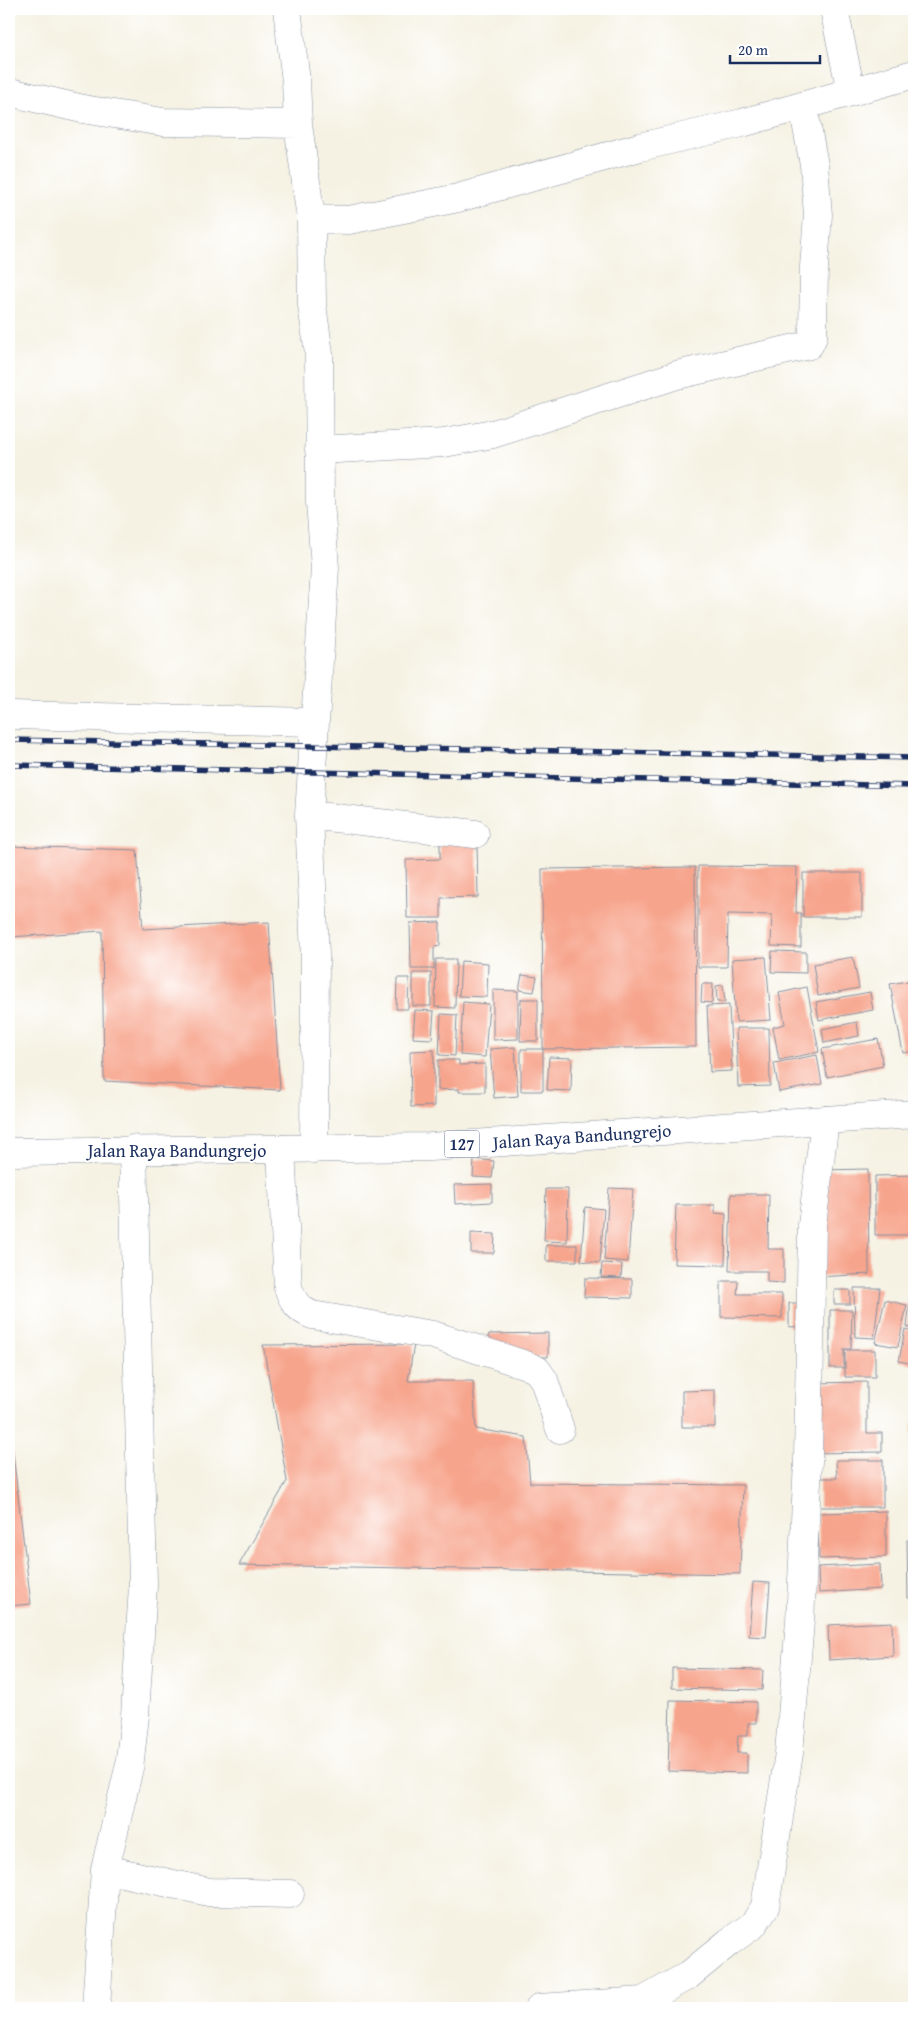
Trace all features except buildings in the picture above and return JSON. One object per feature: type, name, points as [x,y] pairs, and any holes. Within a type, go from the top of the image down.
[{"type":"street","points":[[287,9],[296,81],[298,124],[311,219],[312,305],[319,354],[320,502],[325,568],[309,814],[315,955],[314,1149]]},
{"type":"street","points":[[834,9],[851,92]]},
{"type":"street","points":[[311,219],[348,220],[458,198],[640,147],[742,123],[914,74]]},
{"type":"street","points":[[9,92],[83,109],[163,122],[298,124]]},
{"type":"street","points":[[320,450],[444,442],[493,434],[677,375],[809,345],[813,337],[814,267],[818,215],[814,165],[802,106]]},
{"type":"street","points":[[9,715],[314,722]]},
{"type":"street","points":[[309,814],[475,834]]},
{"type":"street","name":"Jalan Raya Bandungrejo","points":[[9,1152],[430,1146],[914,1114]]},
{"type":"street","points":[[540,2008],[644,2001],[689,1975],[753,1925],[765,1907],[789,1753],[800,1621],[808,1461],[812,1226],[825,1120]]},
{"type":"street","points":[[96,2008],[105,1868],[129,1768],[140,1663],[143,1585],[133,1149]]},
{"type":"street","points":[[281,1149],[288,1287],[293,1301],[301,1310],[312,1315],[433,1334],[537,1370],[544,1380],[560,1430]]},
{"type":"street","points":[[105,1868],[209,1892],[290,1894]]},
{"type":"railway","points":[[9,740],[914,758]]},
{"type":"railway","points":[[9,765],[914,786]]}]
